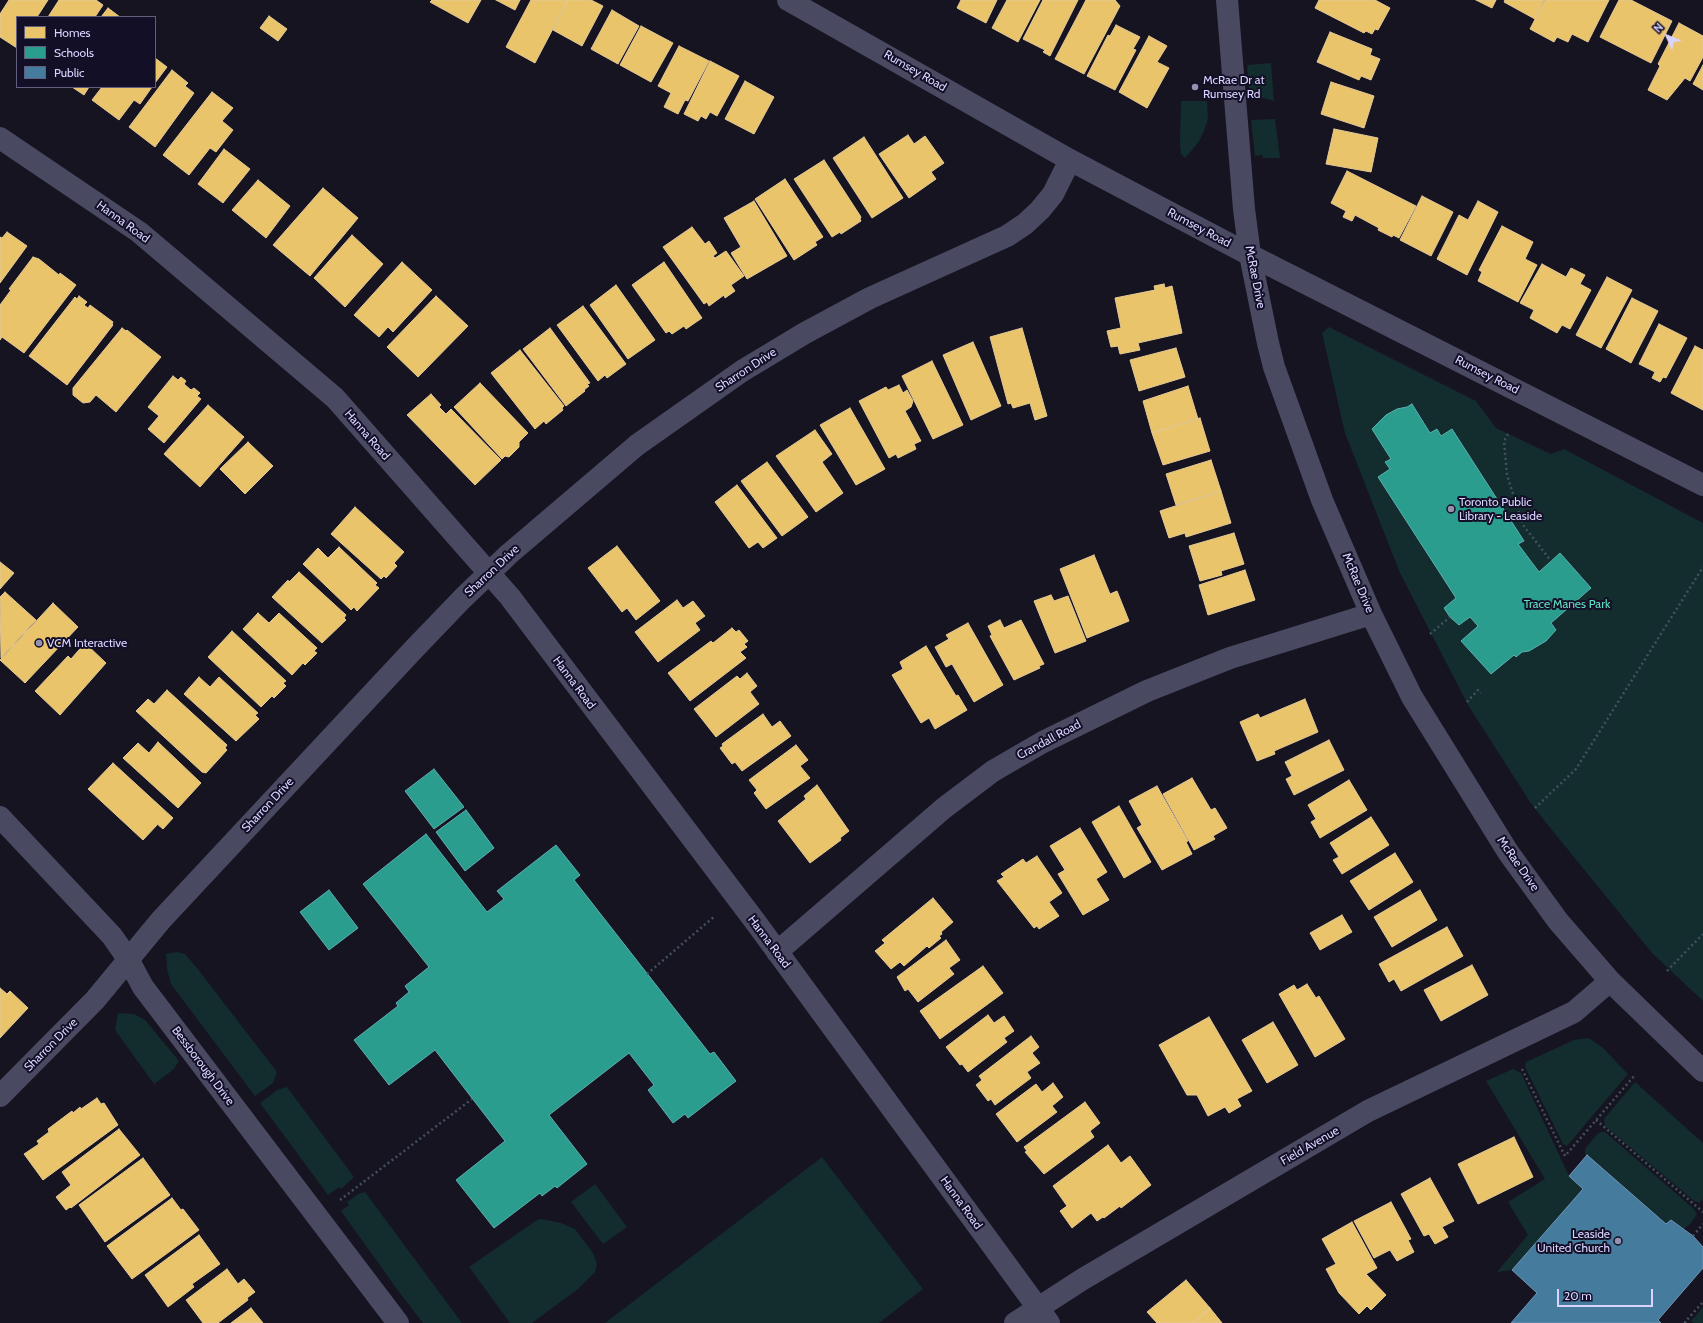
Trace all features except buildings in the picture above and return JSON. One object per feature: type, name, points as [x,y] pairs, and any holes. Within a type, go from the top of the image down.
[{"type":"street","name":"Rumsey Road","points":[[788,0],[1070,160],[1250,255],[1703,485]]},
{"type":"street","name":"McRae Drive","points":[[1227,0],[1244,209],[1250,255],[1274,367],[1322,500],[1371,614],[1412,697],[1508,852],[1558,921],[1610,980],[1703,1071]]},
{"type":"street","name":"Hanna Road","points":[[0,138],[139,232],[335,398],[510,597],[777,952],[1043,1315]]},
{"type":"street","name":"Sharron Drive","points":[[0,1096],[95,1000],[161,920],[398,666],[489,573],[637,445],[742,371],[805,333],[870,298],[1007,236],[1025,224],[1040,210],[1053,194],[1070,160]]},
{"type":"street","name":"Crandall Road","points":[[777,952],[944,808],[993,771],[1043,742],[1147,691],[1230,658],[1371,614]]},
{"type":"street","name":"Bessborough Drive","points":[[0,817],[112,936],[128,959],[144,987],[398,1323]]},
{"type":"street","name":"Field Avenue","points":[[1015,1323],[1043,1315],[1083,1278],[1368,1111],[1574,1012],[1610,980]]},
{"type":"path","points":[[1508,434],[1504,441],[1507,475],[1523,525],[1551,561]]},
{"type":"path","points":[[1535,808],[1576,769],[1703,567]]},
{"type":"path","points":[[1430,634],[1450,617]]},
{"type":"path","points":[[1467,702],[1478,690],[1481,693]]},
{"type":"path","points":[[648,974],[715,916]]},
{"type":"path","points":[[1667,971],[1703,934]]},
{"type":"path","points":[[1522,1068],[1566,1156],[1635,1075]]},
{"type":"path","points":[[317,1217],[472,1098]]},
{"type":"path","points":[[1596,1120],[1703,1212]]},
{"type":"path","points":[[1693,1236],[1703,1224]]},
{"type":"path","points":[[1686,1323],[1685,1322],[1703,1302]]},
{"type":"green space","points":[[1271,63],[1274,101],[1259,97],[1249,91],[1247,65]]},
{"type":"green space","points":[[1181,101],[1207,101],[1208,119],[1204,131],[1198,143],[1185,158],[1181,154],[1180,143]]},
{"type":"green space","points":[[1275,119],[1280,158],[1263,158],[1262,155],[1255,156],[1251,120]]},
{"type":"green space","name":"Trace Manes Park","points":[[1329,327],[1476,401],[1496,428],[1551,454],[1564,449],[1703,523],[1703,1001],[1652,953],[1547,824],[1530,802],[1468,705],[1400,573],[1345,433],[1322,333]]},
{"type":"green space","points":[[177,952],[185,954],[197,968],[277,1072],[273,1083],[255,1096],[171,984],[167,969],[166,954]]},
{"type":"green space","points":[[118,1013],[134,1014],[145,1020],[179,1061],[174,1069],[154,1084],[115,1030]]},
{"type":"green space","points":[[1589,1038],[1603,1048],[1628,1074],[1567,1146],[1563,1144],[1525,1067],[1526,1062],[1574,1040]]},
{"type":"green space","points":[[1513,1069],[1521,1073],[1569,1176],[1583,1189],[1512,1270],[1497,1272],[1528,1235],[1508,1202],[1545,1179],[1486,1081]]},
{"type":"green space","points":[[1635,1082],[1703,1143],[1703,1199],[1699,1203],[1694,1201],[1605,1126],[1604,1119]]},
{"type":"green space","points":[[287,1087],[354,1177],[341,1189],[339,1187],[328,1195],[260,1103],[277,1090]]},
{"type":"green space","points":[[1605,1132],[1694,1209],[1697,1214],[1691,1223],[1684,1229],[1671,1220],[1666,1224],[1585,1154],[1585,1149],[1597,1134]]},
{"type":"green space","points":[[822,1157],[923,1289],[879,1323],[605,1323]]},
{"type":"green space","points":[[595,1184],[627,1227],[603,1244],[571,1202]]},
{"type":"green space","points":[[365,1192],[462,1323],[423,1323],[399,1292],[341,1211],[349,1205],[347,1202],[358,1194]]},
{"type":"green space","points":[[541,1219],[561,1223],[575,1229],[593,1253],[597,1264],[595,1272],[578,1289],[532,1323],[510,1323],[469,1267],[537,1220]]},
{"type":"green space","points":[[1703,1307],[1703,1323],[1694,1323],[1691,1321]]},
{"type":"place","name":"McRae Dr at Rumsey Rd","points":[[1195,87]]},
{"type":"place","name":"Toronto Public Library - Leaside","points":[[1451,509]]},
{"type":"place","name":"VCM Interactive","points":[[39,643]]},
{"type":"place","name":"Leaside United Church","points":[[1618,1241]]}]
